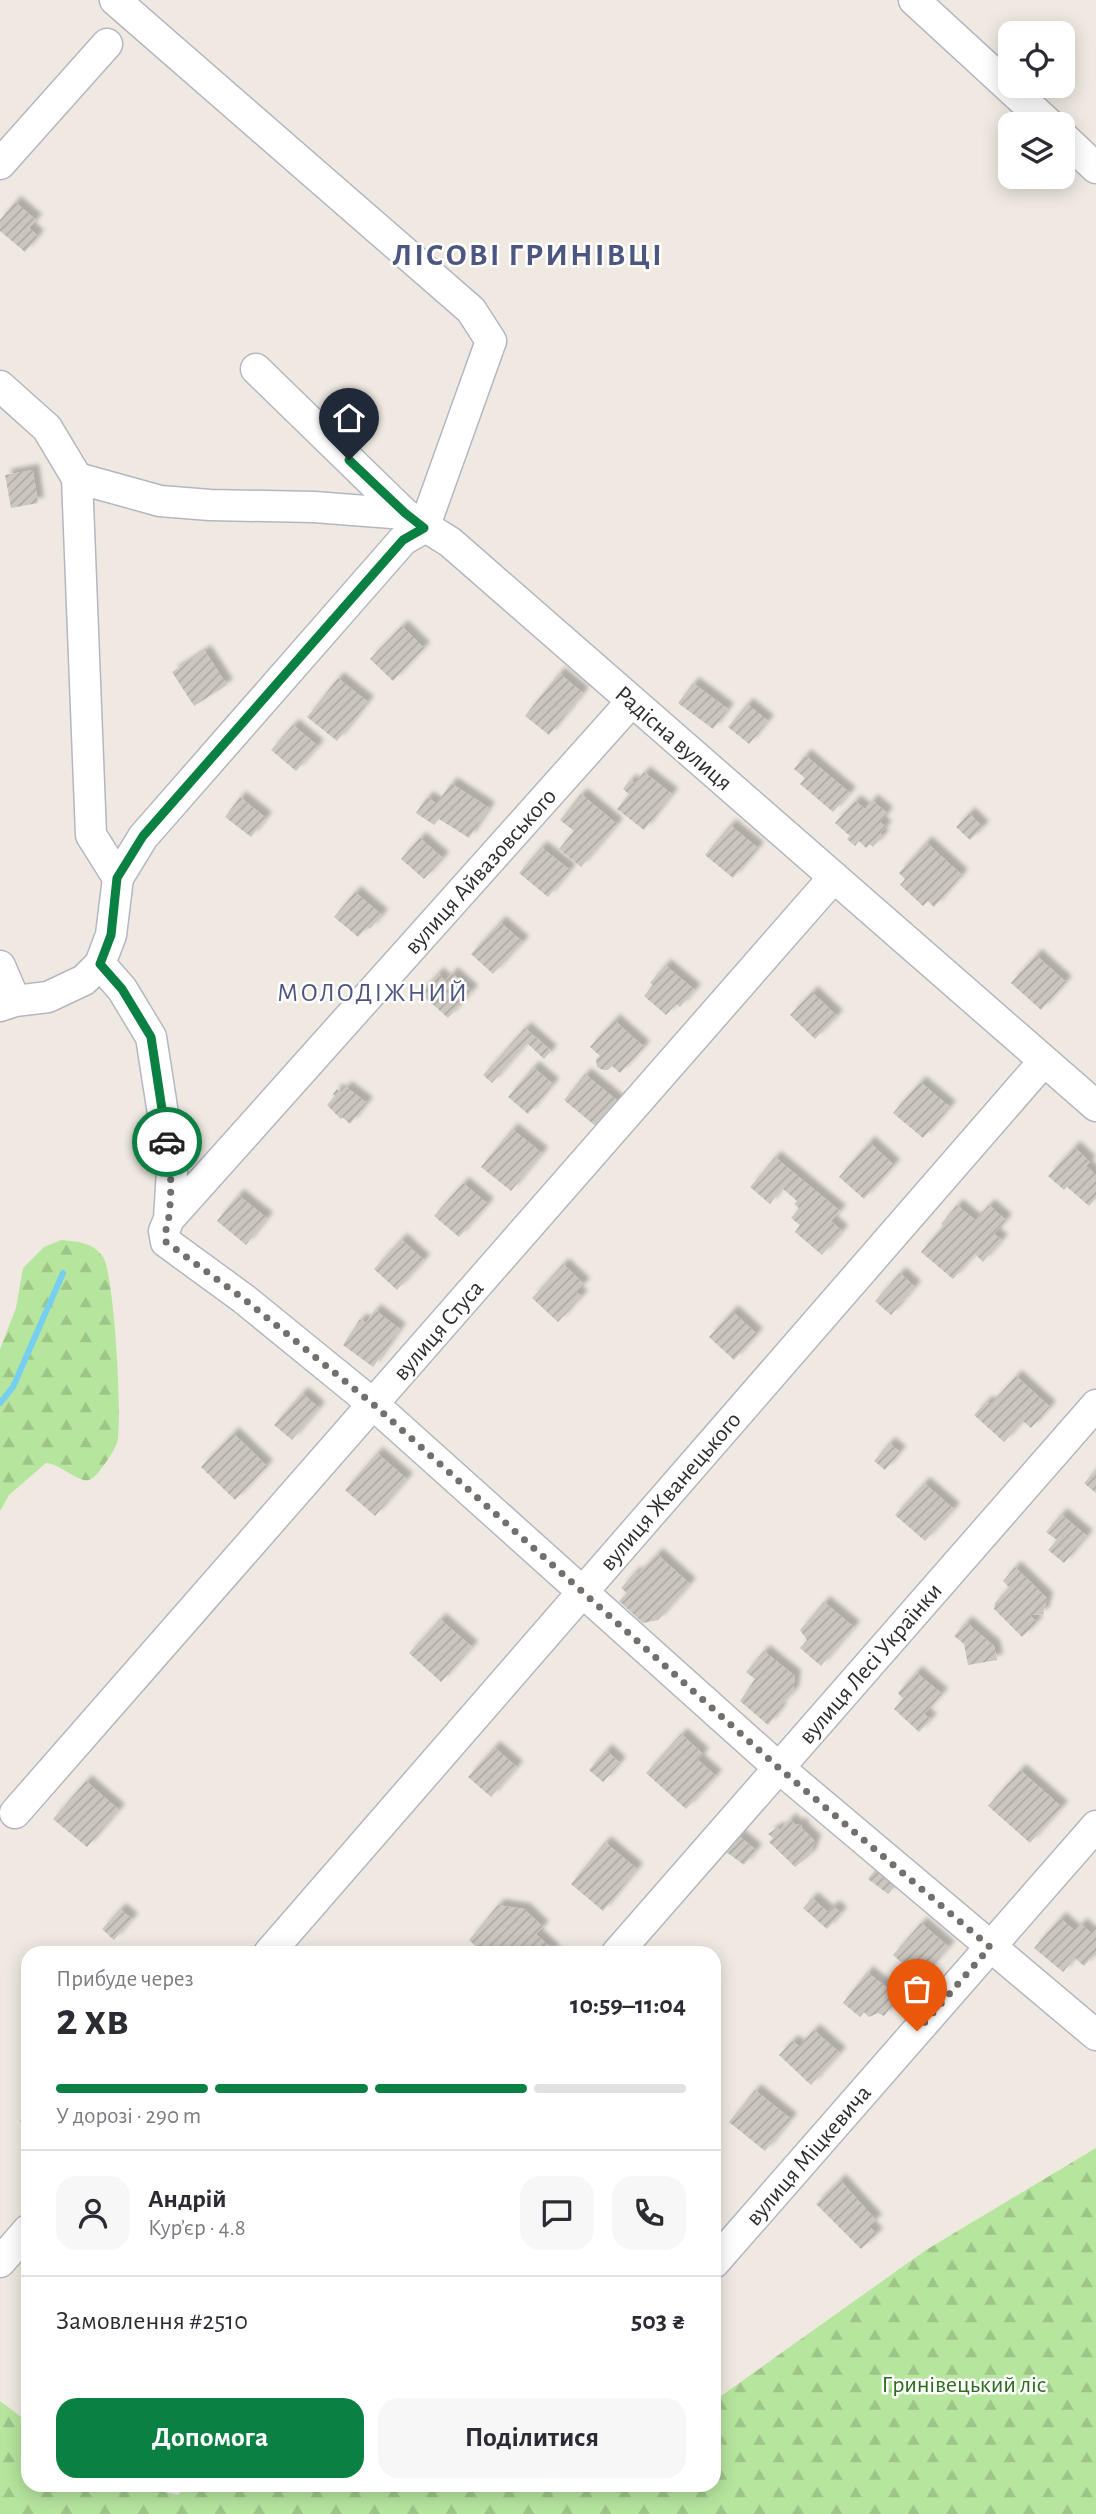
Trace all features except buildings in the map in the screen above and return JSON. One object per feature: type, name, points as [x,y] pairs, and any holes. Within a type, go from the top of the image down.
[{"type":"street","points":[[0,966],[7,1003],[48,997],[84,979],[100,964],[111,935],[117,878],[143,836],[403,540],[414,521],[491,341],[471,310],[115,0]]},
{"type":"street","points":[[914,0],[1036,112]]},
{"type":"street","points":[[0,164],[107,44]]},
{"type":"street","points":[[1075,148],[1096,168]]},
{"type":"street","name":"Радісна вулиця","points":[[256,369],[414,521],[450,542],[1096,1105]]},
{"type":"street","points":[[0,386],[47,428],[77,478],[91,835],[117,878]]},
{"type":"street","points":[[77,478],[160,501],[314,507],[414,521]]},
{"type":"street","name":"вулиця Айвазовського","points":[[166,1225],[632,701]]},
{"type":"street","name":"вулиця Стуса","points":[[15,1813],[834,877]]},
{"type":"street","points":[[100,964],[122,989],[151,1037],[172,1171],[166,1242],[244,1299],[373,1404],[779,1768],[1096,2035]]},
{"type":"street","name":"вулиця Жванецького","points":[[275,1946],[1044,1061]]},
{"type":"street","name":"вулиця Лесі Українки","points":[[623,1946],[1096,1405]]},
{"type":"street","name":"вулиця Міцкевича","points":[[721,2255],[1096,1826]]},
{"type":"street","points":[[0,2262],[21,2238]]},
{"type":"green space","points":[[61,1240],[94,1248],[103,1257],[107,1269],[116,1349],[119,1408],[117,1443],[101,1470],[89,1480],[80,1479],[46,1463],[9,1495],[0,1511],[0,1349],[16,1308],[23,1268],[44,1247]]},
{"type":"green space","name":"Гринівецький ліс","points":[[1096,2148],[1096,2514],[0,2514],[0,2401],[21,2417],[21,2492],[164,2492],[178,2495],[181,2492],[721,2492],[721,2396],[926,2250]]},
{"type":"waterway","points":[[0,1403],[13,1387],[63,1273]]},
{"type":"way so far","points":[[167,1142],[172,1171],[169,1219],[164,1231],[166,1242],[244,1299],[373,1404],[779,1768],[990,1947],[917,2031]]},
{"type":"district","name":"ЛІСОВІ ГРИНІВЦІ","points":[[528,254]]},
{"type":"district","name":"МОЛОДІЖНИЙ","points":[[373,992]]},
{"type":"route","points":[[167,1142],[151,1037],[122,989],[100,964],[111,935],[117,878],[143,836],[403,540],[424,528],[349,460]]}]
